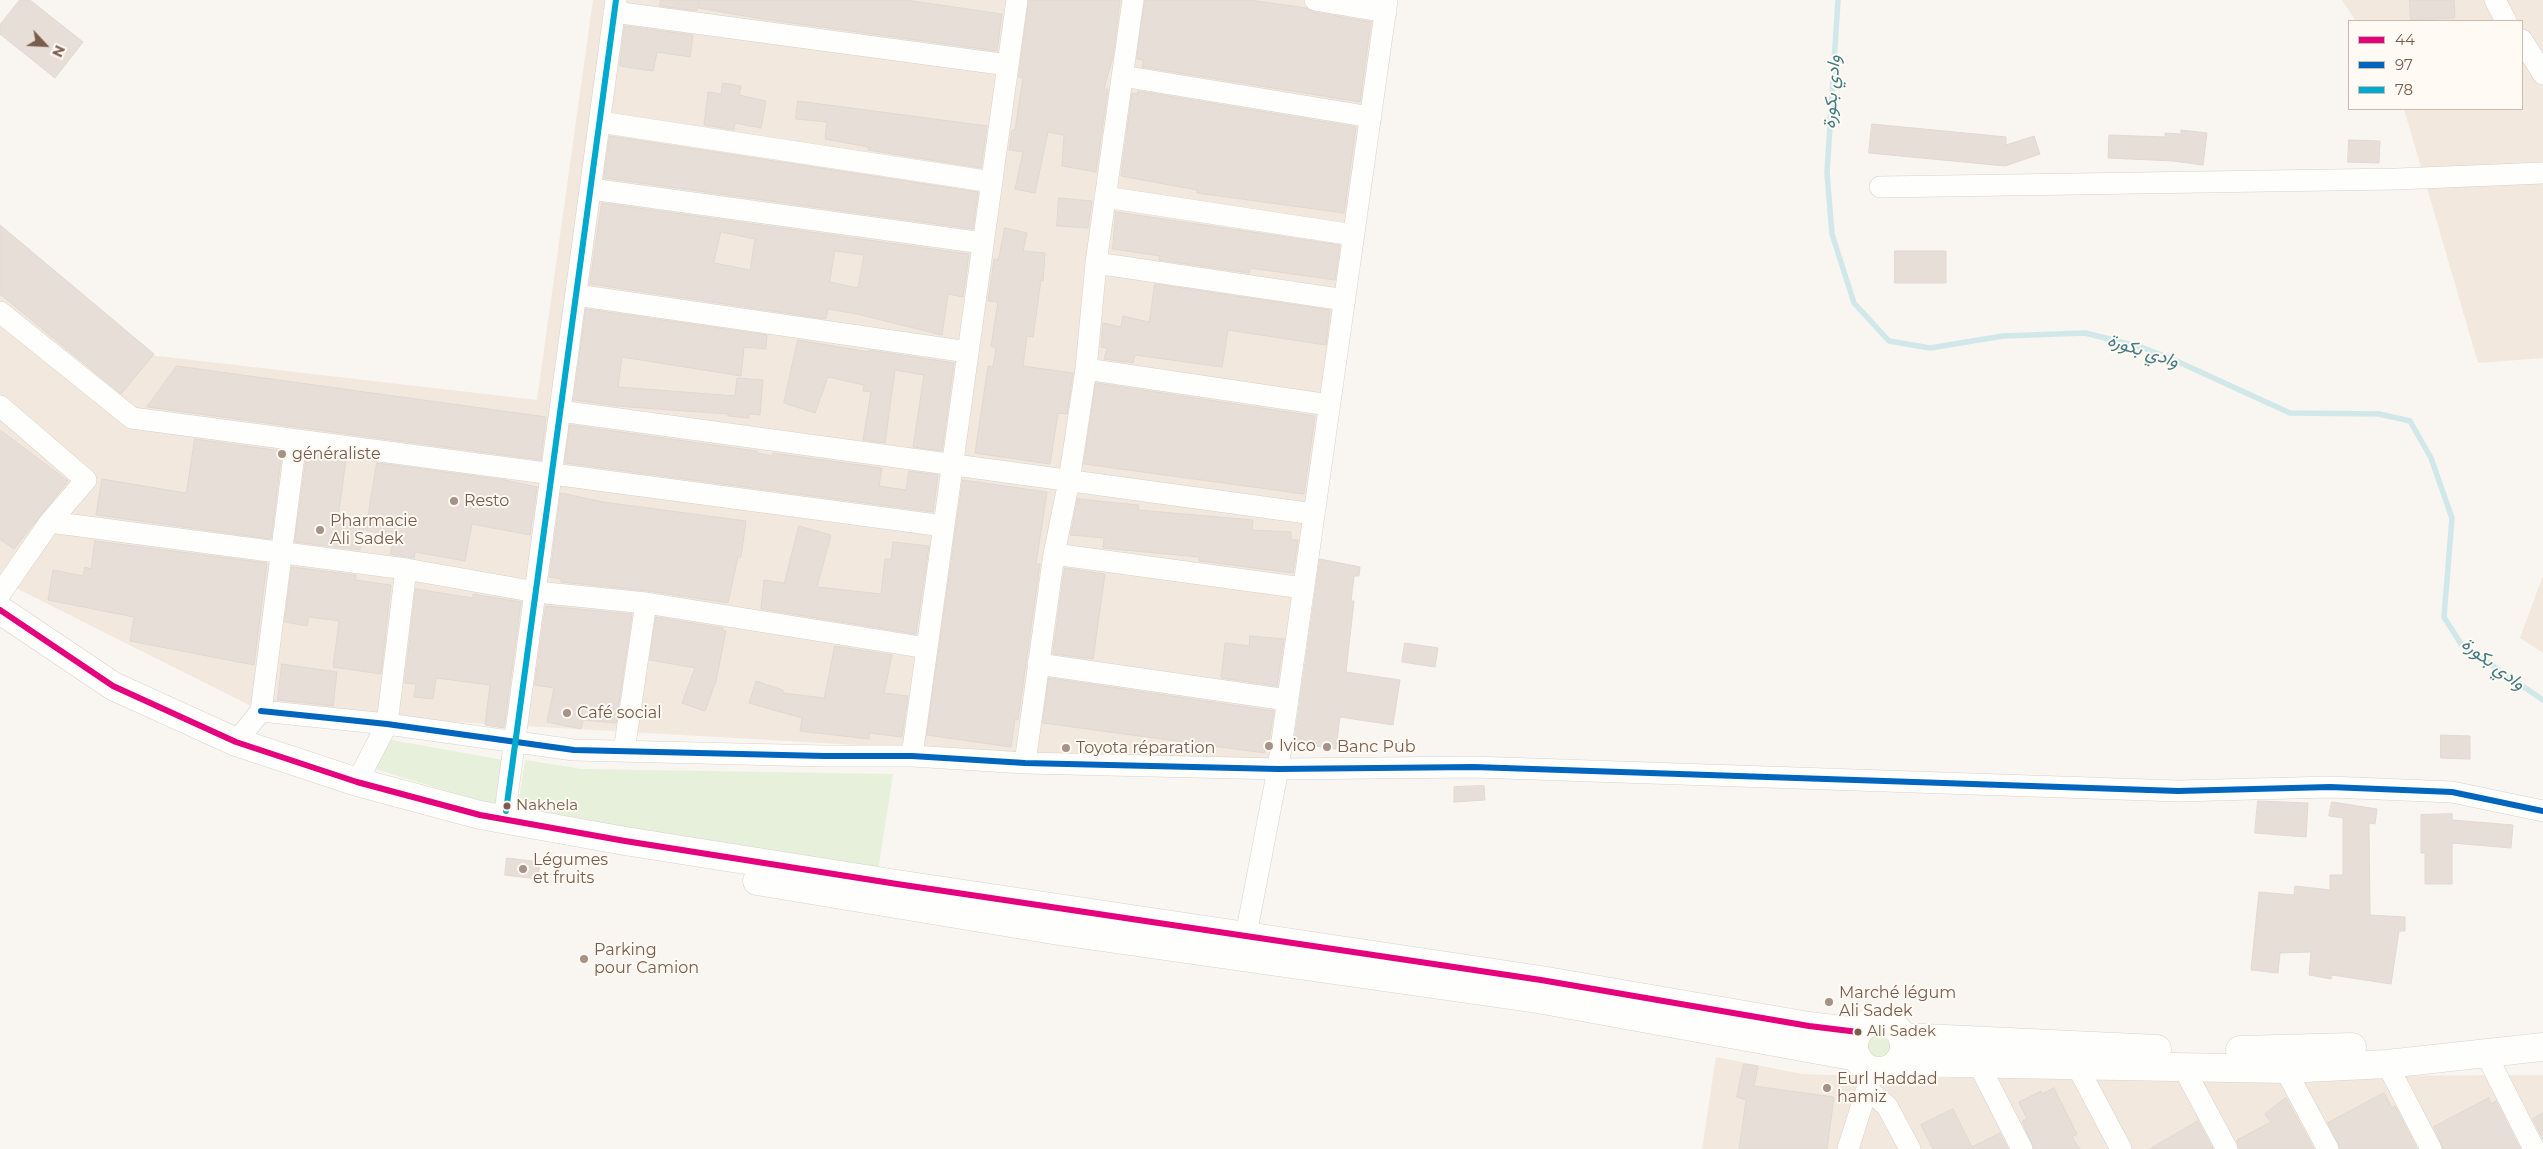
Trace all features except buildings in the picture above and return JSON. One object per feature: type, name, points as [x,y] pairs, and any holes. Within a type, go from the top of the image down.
[{"type":"main road","points":[[0,610],[113,686],[236,742],[447,812]]},
{"type":"main road","points":[[0,632],[104,699],[227,750],[352,793],[487,821],[622,859],[1059,931],[1538,999],[1876,1058],[2077,1066],[2285,1069],[2387,1064],[2543,1046]]},
{"type":"main road","points":[[487,821],[1541,980],[1809,1026],[1876,1058],[2378,1046],[2543,1034]]},
{"type":"street","points":[[912,756],[1017,0]]},
{"type":"street","points":[[1025,762],[1054,554],[1070,481],[1086,369],[1096,263],[1133,0]]},
{"type":"street","points":[[1246,935],[1278,769],[1386,6],[1315,0]]},
{"type":"street","points":[[2495,0],[2505,20]]},
{"type":"street","points":[[487,821],[515,741],[615,6],[1008,65]]},
{"type":"street","points":[[2523,42],[2543,74]]},
{"type":"street","points":[[1122,76],[1371,117]]},
{"type":"street","points":[[600,122],[992,182]]},
{"type":"street","points":[[1880,187],[2397,180],[2543,173]]},
{"type":"street","points":[[591,189],[983,243]]},
{"type":"street","points":[[1105,197],[1354,235]]},
{"type":"street","points":[[1096,263],[1344,300]]},
{"type":"street","points":[[576,295],[968,352]]},
{"type":"street","points":[[0,312],[132,418],[944,526]]},
{"type":"street","points":[[1086,369],[1329,405]]},
{"type":"street","points":[[0,406],[86,480],[50,522],[0,594]]},
{"type":"street","points":[[560,411],[1314,514]]},
{"type":"street","points":[[236,742],[261,711],[296,440]]},
{"type":"street","points":[[50,522],[406,569],[536,592],[646,603],[927,648]]},
{"type":"street","points":[[1054,554],[1303,588]]},
{"type":"street","points":[[357,782],[386,724],[406,569]]},
{"type":"street","points":[[624,751],[646,603]]},
{"type":"street","points":[[1038,664],[1287,700]]},
{"type":"street","points":[[261,711],[386,724],[574,750],[912,756],[1025,762],[1278,769],[1474,767],[2178,791],[2330,786],[2452,792],[2543,811]]},
{"type":"street","points":[[2486,1054],[2534,1149]]},
{"type":"street","points":[[1848,1149],[1876,1058]]},
{"type":"street","points":[[1876,1058],[1888,1106],[1910,1149]]},
{"type":"street","points":[[1978,1063],[2022,1149]]},
{"type":"street","points":[[2387,1064],[2431,1149]]},
{"type":"street","points":[[2077,1066],[2122,1149]]},
{"type":"street","points":[[2183,1067],[2227,1149]]},
{"type":"street","points":[[2285,1069],[2328,1149]]},
{"type":"shaded area","points":[[593,0],[1388,0],[1278,769],[261,711],[0,580],[0,239],[149,355],[537,400]]},
{"type":"shaded area","points":[[2342,0],[2543,0],[2543,358],[2478,363],[2404,110],[2523,110],[2523,20],[2355,20]]},
{"type":"shaded area","points":[[2543,578],[2543,653],[2520,638]]},
{"type":"shaded area","points":[[1716,1057],[1802,1074],[1925,1078],[2543,1075],[2543,1149],[1702,1149]]},
{"type":"green space","points":[[386,739],[503,760],[499,807],[375,769]]},
{"type":"green space","points":[[525,760],[582,769],[893,774],[878,871],[517,812]]},
{"type":"green space","points":[[1878,1032],[1890,1036],[1894,1048],[1890,1060],[1878,1064],[1866,1060],[1862,1048],[1866,1036]]},
{"type":"waterway","name":"وادي بكورة","points":[[1838,0],[1827,173],[1832,234],[1854,303],[1889,341],[1930,348],[2003,336],[2085,333],[2141,347],[2172,359],[2290,413],[2379,414],[2410,421],[2431,458],[2452,518],[2444,617],[2461,644],[2543,700]]},
{"type":"transit line","name":"78","points":[[506,811],[616,0]]},
{"type":"transit line","name":"44","points":[[0,610],[113,686],[236,742],[357,782],[480,815],[625,841],[897,884],[1541,980],[1809,1026],[1858,1032]]},
{"type":"transit line","name":"97","points":[[261,711],[387,724],[574,750],[824,756],[912,756],[1025,763],[1278,769],[1474,767],[2178,791],[2330,787],[2452,792],[2543,811]]},
{"type":"place","name":"généraliste","points":[[282,454]]},
{"type":"place","name":"Resto","points":[[454,501]]},
{"type":"place","name":"Pharmacie Ali Sadek","points":[[320,530]]},
{"type":"place","name":"Café social","points":[[567,713]]},
{"type":"place","name":"Ivico","points":[[1269,746]]},
{"type":"place","name":"Banc Pub","points":[[1327,747]]},
{"type":"place","name":"Toyota réparation","points":[[1066,748]]},
{"type":"place","name":"Nakhela","points":[[507,806]]},
{"type":"place","name":"Légumes et fruits","points":[[523,869]]},
{"type":"place","name":"Parking pour Camion","points":[[584,959]]},
{"type":"place","name":"Marché légum Ali Sadek","points":[[1829,1002]]},
{"type":"place","name":"Ali Sadek","points":[[1858,1032]]},
{"type":"place","name":"Eurl Haddad hamiz","points":[[1827,1088]]}]
